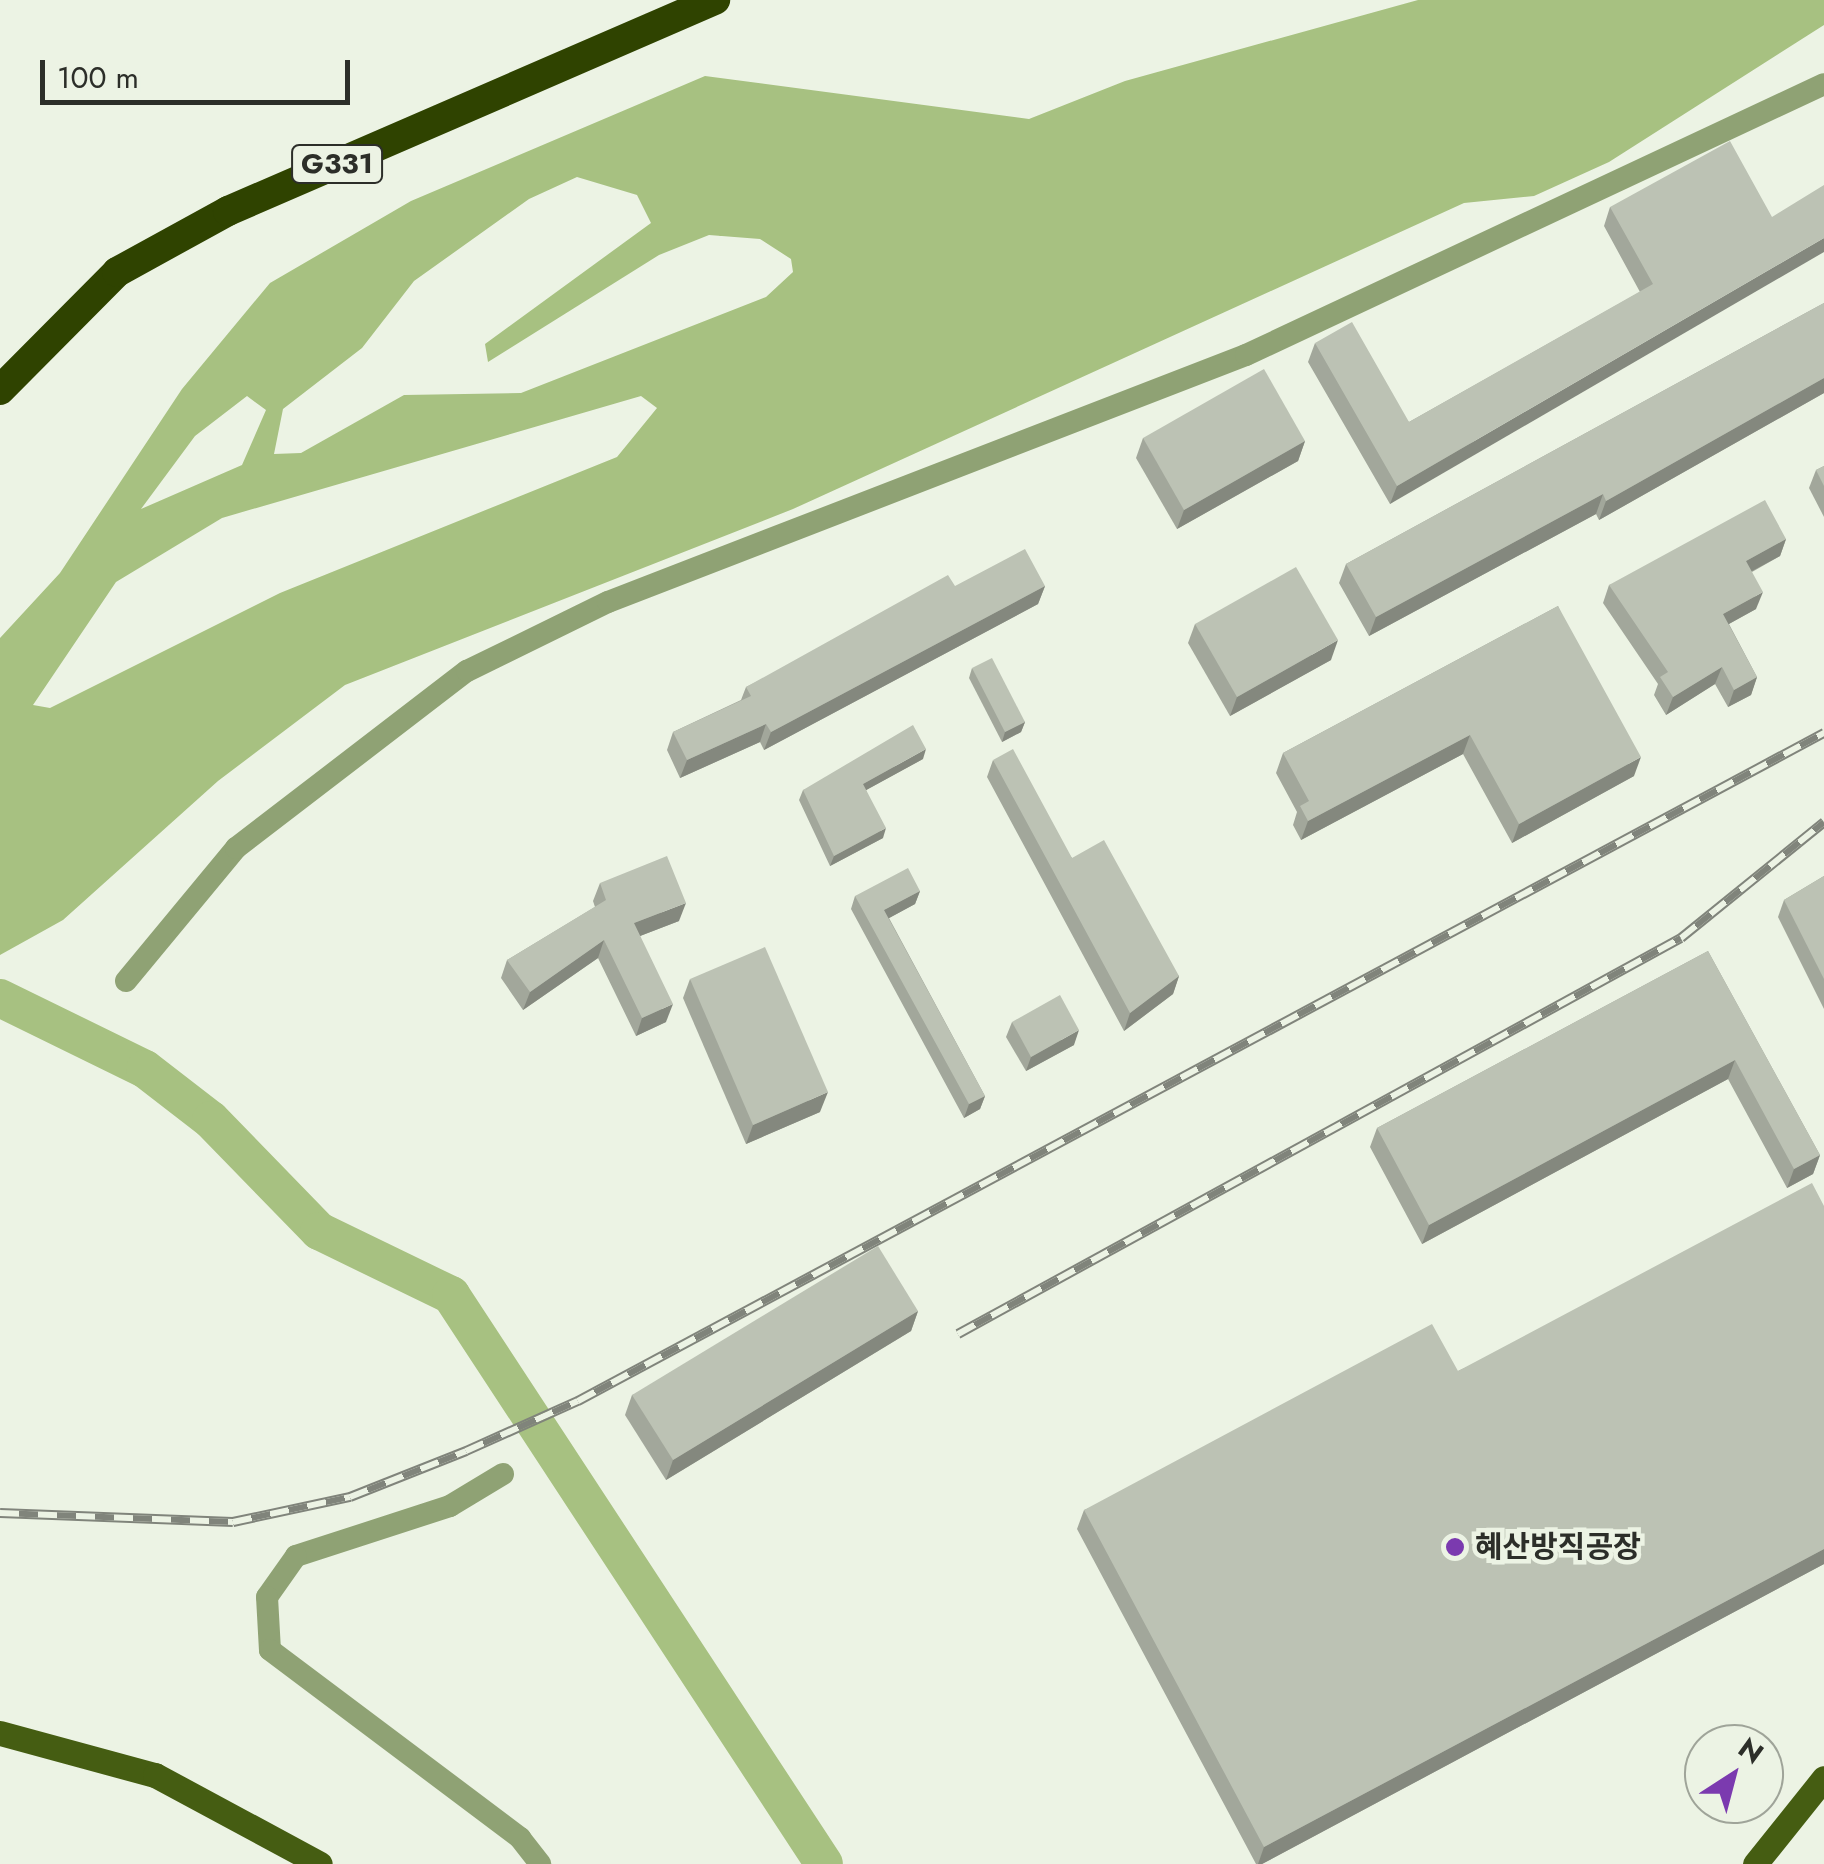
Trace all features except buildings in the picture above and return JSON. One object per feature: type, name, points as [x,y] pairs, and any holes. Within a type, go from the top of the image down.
[{"type":"highway","name":"G331","points":[[0,390],[117,272],[228,211],[715,0]]},
{"type":"main road","points":[[0,1733],[155,1775],[320,1864]]},
{"type":"main road","points":[[1755,1864],[1824,1778]]},
{"type":"street","points":[[126,982],[236,848],[467,671],[608,602],[1246,355],[1824,84]]},
{"type":"street","points":[[503,1474],[450,1506],[296,1556],[266,1598],[270,1650],[520,1838],[540,1864]]},
{"type":"shaded area","points":[[1418,0],[1824,0],[1824,25],[1609,162],[1534,196],[1464,203],[793,509],[345,685],[218,781],[63,920],[0,955],[0,638],[60,573],[182,389],[270,283],[411,201],[705,76],[1029,119],[1125,81]],"holes":[[[577,177],[637,195],[651,223],[485,344],[488,362],[659,255],[709,235],[760,239],[791,259],[793,272],[766,297],[521,393],[404,395],[301,453],[274,454],[283,409],[362,348],[414,281],[529,199]],[[247,396],[266,410],[242,465],[141,509],[195,436]],[[641,396],[657,408],[617,457],[280,593],[50,708],[33,705],[116,582],[222,518]]]},
{"type":"waterway","points":[[0,998],[145,1069],[211,1120],[319,1231],[451,1295],[824,1864]]},
{"type":"railway","points":[[0,1513],[233,1522],[350,1497],[466,1451],[578,1401],[1824,733]]},
{"type":"railway","points":[[958,1334],[1681,938],[1824,822]]},
{"type":"place","name":"혜산방직공장","points":[[1455,1547]]}]
